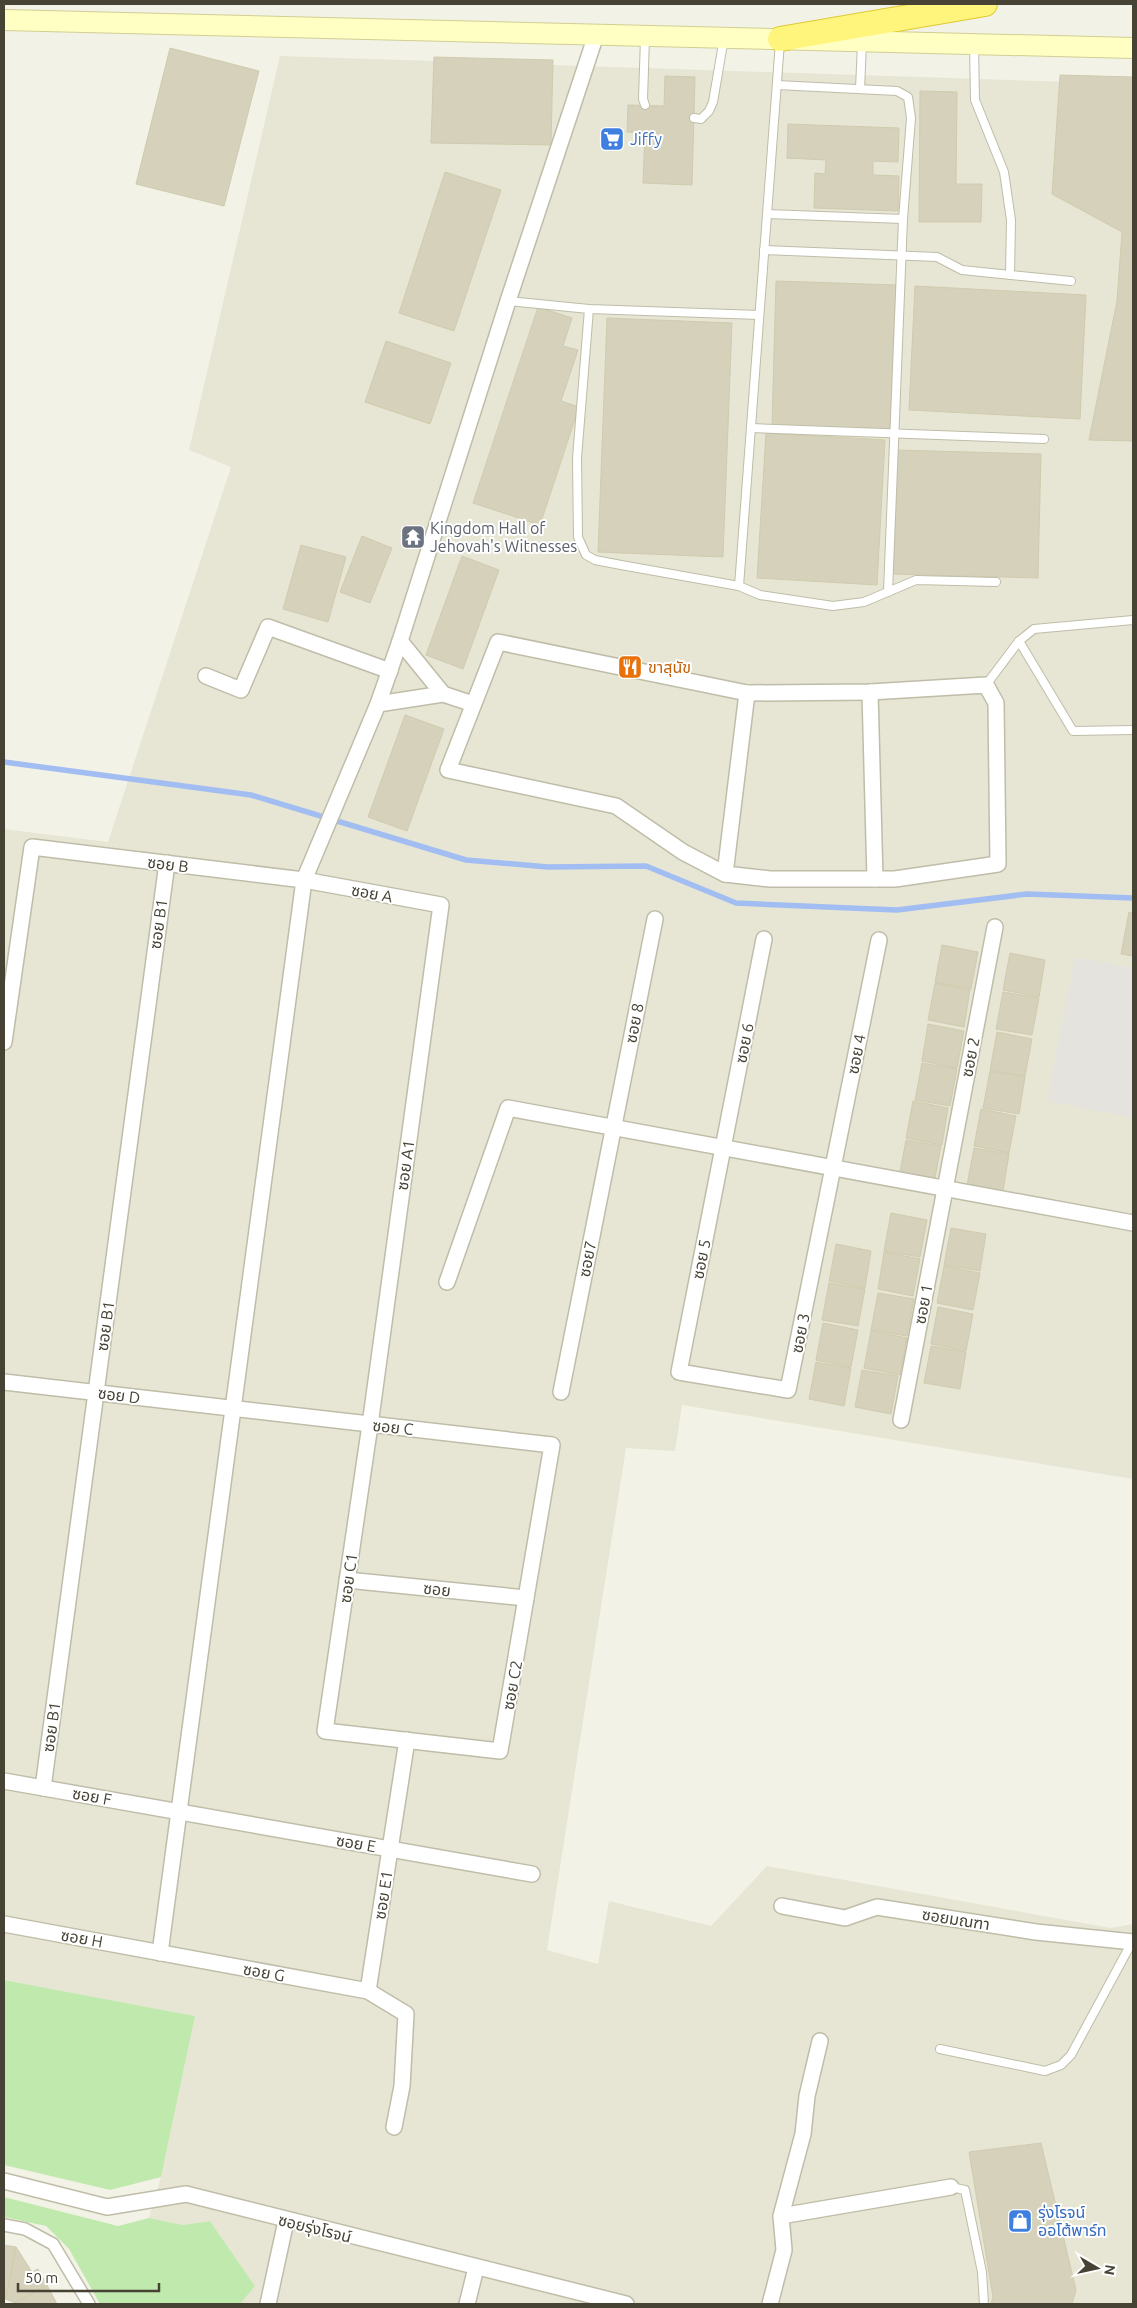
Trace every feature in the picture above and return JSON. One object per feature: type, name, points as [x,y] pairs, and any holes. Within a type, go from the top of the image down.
[{"type":"highway","points":[[780,39],[985,4]]},
{"type":"main road","points":[[4,20],[1133,48]]},
{"type":"street","points":[[160,1953],[304,880],[390,671],[508,301],[596,35]]},
{"type":"street","points":[[206,676],[241,690],[268,627],[390,671]]},
{"type":"street","points":[[400,642],[443,694]]},
{"type":"street","points":[[498,642],[746,693],[870,692],[986,685],[996,703],[998,864],[895,879],[770,879],[725,874],[683,852],[616,806],[448,770],[498,642]]},
{"type":"street","points":[[870,692],[875,879]]},
{"type":"street","points":[[725,874],[746,693]]},
{"type":"street","points":[[378,704],[443,694],[474,704]]},
{"type":"street","name":"ซอย B","points":[[4,1042],[32,847],[304,880]]},
{"type":"street","name":"ซอย B1","points":[[42,1788],[166,863]]},
{"type":"street","name":"ซอย A","points":[[304,880],[441,905]]},
{"type":"street","name":"ซอย A1","points":[[370,1424],[441,905]]},
{"type":"street","name":"ซอย 8","points":[[613,1127],[655,919]]},
{"type":"street","name":"ซอย 2","points":[[945,1188],[995,927]]},
{"type":"street","name":"ซอย 6","points":[[723,1147],[764,938]]},
{"type":"street","name":"ซอย 4","points":[[834,1168],[879,940]]},
{"type":"street","points":[[447,1282],[508,1108],[1133,1223]]},
{"type":"street","name":"ซอย7","points":[[561,1392],[613,1127]]},
{"type":"street","name":"ซอย 5","points":[[679,1372],[723,1147]]},
{"type":"street","name":"ซอย 3","points":[[679,1372],[788,1390],[834,1168]]},
{"type":"street","name":"ซอย 1","points":[[900,1420],[945,1188]]},
{"type":"street","name":"ซอย D","points":[[4,1382],[234,1409]]},
{"type":"street","name":"ซอย C","points":[[234,1409],[552,1445]]},
{"type":"street","name":"ซอย C1","points":[[325,1730],[370,1424]]},
{"type":"street","name":"ซอย C2","points":[[325,1730],[500,1751],[552,1445]]},
{"type":"street","name":"ซอย","points":[[347,1580],[526,1598]]},
{"type":"street","name":"ซอย E1","points":[[368,1991],[407,1740]]},
{"type":"street","name":"ซอย F","points":[[4,1781],[180,1812]]},
{"type":"street","name":"ซอย E","points":[[180,1812],[532,1874]]},
{"type":"street","name":"ซอยมณฑา","points":[[782,1906],[845,1918],[877,1906],[1036,1932],[1132,1942]]},
{"type":"street","name":"ซอย H","points":[[4,1924],[160,1953]]},
{"type":"street","name":"ซอย G","points":[[160,1953],[368,1991]]},
{"type":"street","points":[[368,1991],[406,2014],[402,2086],[394,2127]]},
{"type":"street","points":[[770,2304],[784,2250],[781,2216],[803,2134],[807,2096],[820,2041]]},
{"type":"street","name":"ซอยรุ่งโรจน์","points":[[4,2181],[107,2207],[186,2194],[286,2221],[626,2304]]},
{"type":"street","points":[[781,2216],[951,2187]]},
{"type":"street","points":[[268,2304],[286,2221]]},
{"type":"street","points":[[4,2224],[25,2229],[52,2244],[89,2304]]},
{"type":"street","points":[[467,2304],[476,2268]]},
{"type":"lane","points":[[645,105],[642,99],[646,36]]},
{"type":"lane","points":[[694,118],[701,119],[709,111],[713,102],[724,38]]},
{"type":"lane","points":[[738,586],[780,39]]},
{"type":"lane","points":[[860,89],[862,41]]},
{"type":"lane","points":[[974,43],[975,100],[1004,172],[1011,220],[1010,275]]},
{"type":"lane","points":[[777,85],[897,91],[908,97],[911,118],[903,219],[888,592]]},
{"type":"lane","points":[[767,214],[903,219]]},
{"type":"lane","points":[[764,250],[902,254],[937,257],[962,270],[1070,281]]},
{"type":"lane","points":[[508,301],[589,309],[760,315]]},
{"type":"lane","points":[[589,309],[577,458],[578,537],[586,554],[595,560],[621,566],[738,586],[760,595],[833,606],[864,602],[916,580],[996,582]]},
{"type":"lane","points":[[751,428],[1044,439]]},
{"type":"lane","points":[[986,685],[1018,641],[1034,629],[1133,620]]},
{"type":"lane","points":[[1018,641],[1073,731],[1133,730]]},
{"type":"lane","points":[[940,2049],[1045,2070],[1061,2065],[1071,2055],[1132,1942]]},
{"type":"lane","points":[[951,2187],[965,2190],[982,2272],[984,2304]]},
{"type":"shaded area","points":[[280,56],[1133,84],[1133,1479],[682,1405],[675,1451],[626,1448],[547,1950],[598,1964],[609,1901],[711,1926],[767,1866],[1111,1928],[1133,1924],[1133,2304],[240,2304],[255,2286],[210,2221],[183,2225],[149,2218],[161,2177],[195,2016],[4,1980],[4,829],[108,842],[231,467],[189,450]]},
{"type":"shaded area","points":[[1075,957],[1133,968],[1133,1118],[1047,1101]]},
{"type":"green space","points":[[4,1980],[195,2016],[161,2177],[110,2190],[4,2165]]},
{"type":"green space","points":[[4,2197],[118,2226],[149,2218],[183,2225],[210,2221],[255,2286],[240,2304],[100,2304],[69,2249],[46,2226],[4,2217]]},
{"type":"building","points":[[170,48],[259,71],[224,206],[136,184]]},
{"type":"building","points":[[434,57],[553,60],[551,145],[431,143]]},
{"type":"building","points":[[1060,75],[1133,77],[1133,441],[1089,440],[1117,301],[1122,232],[1052,194]]},
{"type":"building","points":[[665,76],[695,77],[692,185],[643,183],[645,133],[627,132],[628,105],[664,106]]},
{"type":"building","points":[[920,91],[957,92],[956,184],[982,184],[981,222],[919,222]]},
{"type":"building","points":[[788,124],[899,128],[898,162],[873,161],[873,175],[899,176],[898,211],[814,208],[815,173],[825,174],[826,160],[787,158]]},
{"type":"building","points":[[445,172],[501,190],[454,331],[399,313]]},
{"type":"building","points":[[776,281],[896,285],[891,429],[772,426]]},
{"type":"building","points":[[915,286],[1086,295],[1080,419],[909,410]]},
{"type":"building","points":[[538,307],[572,318],[563,346],[578,350],[561,401],[579,407],[540,525],[473,503]]},
{"type":"building","points":[[607,318],[732,323],[723,557],[598,552]]},
{"type":"building","points":[[386,341],[451,363],[430,424],[365,402]]},
{"type":"building","points":[[766,433],[885,440],[877,585],[757,578]]},
{"type":"building","points":[[894,450],[1041,454],[1038,578],[891,574]]},
{"type":"building","points":[[362,536],[392,548],[370,603],[340,592]]},
{"type":"building","points":[[301,545],[346,557],[328,622],[283,609]]},
{"type":"building","points":[[462,556],[499,570],[463,669],[426,655]]},
{"type":"building","points":[[405,715],[444,729],[407,831],[368,817]]},
{"type":"building","points":[[1129,912],[1133,913],[1133,956],[1121,954]]},
{"type":"building","points":[[942,945],[978,952],[971,989],[935,982]]},
{"type":"building","points":[[1010,953],[1045,960],[1039,997],[1003,990]]},
{"type":"building","points":[[935,983],[970,990],[964,1027],[928,1020]]},
{"type":"building","points":[[1003,992],[1039,998],[1032,1035],[996,1029]]},
{"type":"building","points":[[928,1024],[964,1031],[957,1068],[922,1061]]},
{"type":"building","points":[[997,1032],[1032,1039],[1025,1076],[990,1070]]},
{"type":"building","points":[[922,1063],[957,1069],[950,1106],[915,1100]]},
{"type":"building","points":[[990,1071],[1025,1077],[1019,1114],[983,1108]]},
{"type":"building","points":[[913,1101],[948,1108],[942,1145],[906,1138]]},
{"type":"building","points":[[981,1109],[1016,1116],[1009,1153],[974,1146]]},
{"type":"building","points":[[906,1140],[941,1146],[934,1183],[899,1177]]},
{"type":"building","points":[[974,1148],[1009,1154],[1003,1191],[967,1185]]},
{"type":"building","points":[[891,1213],[927,1220],[920,1257],[884,1251]]},
{"type":"building","points":[[951,1228],[986,1234],[980,1271],[944,1265]]},
{"type":"building","points":[[836,1244],[871,1251],[865,1288],[829,1281]]},
{"type":"building","points":[[884,1252],[920,1259],[913,1296],[878,1289]]},
{"type":"building","points":[[944,1266],[980,1273],[973,1310],[937,1303]]},
{"type":"building","points":[[829,1283],[865,1289],[858,1326],[822,1320]]},
{"type":"building","points":[[878,1293],[914,1299],[907,1336],[871,1330]]},
{"type":"building","points":[[938,1307],[973,1314],[966,1351],[931,1344]]},
{"type":"building","points":[[823,1323],[858,1330],[851,1367],[816,1360]]},
{"type":"building","points":[[871,1331],[907,1338],[900,1375],[864,1368]]},
{"type":"building","points":[[931,1346],[966,1352],[960,1389],[924,1383]]},
{"type":"building","points":[[816,1362],[851,1368],[844,1406],[809,1399]]},
{"type":"building","points":[[862,1370],[898,1376],[891,1414],[855,1407]]},
{"type":"building","name":"รุ่งโรจน์ ออโต้พาร์ท","points":[[1041,2143],[1076,2290],[1072,2304],[991,2304],[993,2297],[969,2152]]},
{"type":"building","points":[[4,2245],[16,2247],[6,2299],[4,2299]]},
{"type":"building","points":[[16,2247],[32,2272],[38,2269],[47,2285],[15,2303],[6,2299]]},
{"type":"building","points":[[47,2285],[57,2304],[13,2304],[15,2303]]},
{"type":"waterway","points":[[4,762],[251,795],[466,860],[548,867],[646,866],[736,903],[897,910],[1027,894],[1133,898]]},
{"type":"place","name":"Jiffy","points":[[612,139]]},
{"type":"place","name":"Kingdom Hall of Jehovah's Witnesses","points":[[413,537]]},
{"type":"place","name":"ขาสุนัข","points":[[630,667]]},
{"type":"place","name":"รุ่งโรจน์ ออโต้พาร์ท","points":[[1020,2221]]}]
